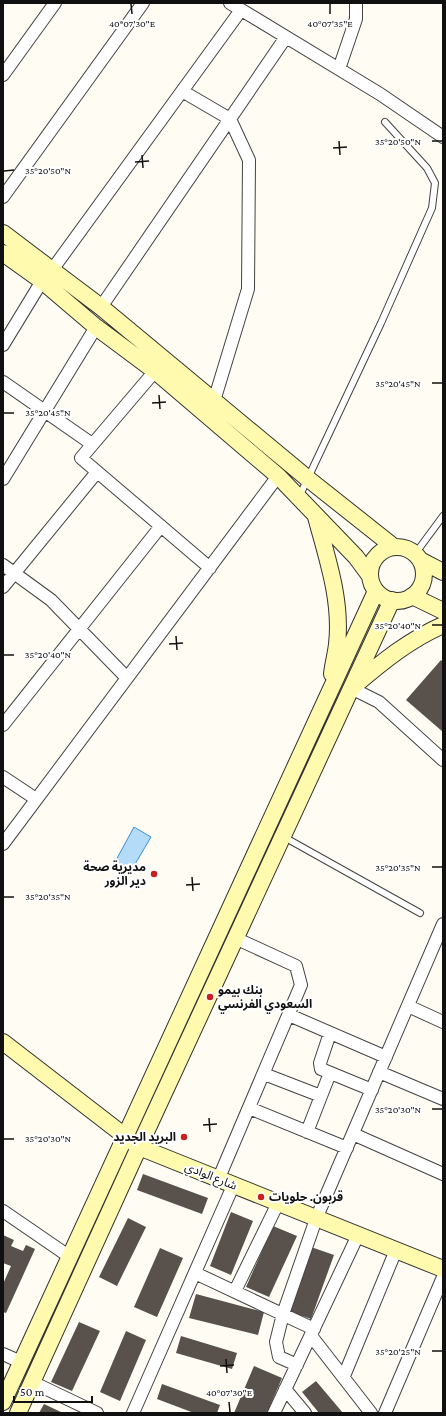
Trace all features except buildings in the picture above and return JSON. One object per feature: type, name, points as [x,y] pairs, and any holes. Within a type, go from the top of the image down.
[{"type":"main road","points":[[3,233],[96,326],[155,371],[278,476],[356,557],[370,576],[376,591],[383,597],[392,600],[399,600],[412,596],[418,590],[424,576],[418,557]]},
{"type":"main road","points":[[3,253],[101,307],[307,478],[394,547],[409,550],[443,572]]},
{"type":"main road","points":[[315,513],[331,574],[337,609],[337,643],[327,698]]},
{"type":"main road","points":[[370,576],[372,564],[378,554],[394,547]]},
{"type":"main road","points":[[3,1402],[376,591]]},
{"type":"main road","points":[[412,596],[443,611]]},
{"type":"main road","points":[[18,1413],[235,938],[392,600]]},
{"type":"main road","points":[[351,688],[395,652],[424,633],[443,625]]},
{"type":"main road","name":"شارع الوادي","points":[[3,1042],[139,1147],[218,1180],[443,1269]]},
{"type":"street","points":[[3,75],[54,3]]},
{"type":"street","points":[[3,197],[143,3]]},
{"type":"street","points":[[230,3],[380,94],[443,137]]},
{"type":"street","points":[[339,69],[356,19],[356,3]]},
{"type":"street","points":[[3,345],[47,276],[241,10]]},
{"type":"street","points":[[101,307],[286,37]]},
{"type":"street","points":[[182,91],[230,119],[248,160],[248,289],[214,401]]},
{"type":"street","points":[[3,479],[96,326]]},
{"type":"street","points":[[155,371],[81,458],[210,568]]},
{"type":"street","points":[[3,382],[92,444]]},
{"type":"street","points":[[3,587],[97,472]]},
{"type":"street","points":[[3,844],[278,476]]},
{"type":"street","points":[[3,725],[161,526]]},
{"type":"street","points":[[3,565],[51,600],[80,628],[127,678]]},
{"type":"street","points":[[351,688],[378,702],[443,760]]},
{"type":"street","points":[[3,777],[36,799]]},
{"type":"street","points":[[297,1365],[279,1357],[276,1351],[276,1342],[283,1314],[316,1219],[443,924]]},
{"type":"street","points":[[218,1180],[301,985],[296,966],[235,938]]},
{"type":"street","points":[[408,1006],[443,1022]]},
{"type":"street","points":[[289,1015],[386,1057]]},
{"type":"street","points":[[330,1033],[320,1063],[321,1069],[372,1090]]},
{"type":"street","points":[[379,1072],[443,1099]]},
{"type":"street","points":[[307,1132],[330,1073]]},
{"type":"street","points":[[264,1074],[321,1096]]},
{"type":"street","points":[[249,1108],[347,1148]]},
{"type":"street","points":[[352,1134],[443,1174]]},
{"type":"street","points":[[133,1413],[233,1186]]},
{"type":"street","points":[[235,1291],[278,1203]]},
{"type":"street","points":[[3,1211],[70,1257]]},
{"type":"street","points":[[274,1413],[358,1235]]},
{"type":"street","points":[[344,1376],[396,1250]]},
{"type":"street","points":[[195,1272],[283,1314],[313,1333],[371,1413]]},
{"type":"street","points":[[384,1413],[443,1278]]},
{"type":"street","points":[[3,1354],[21,1362]]},
{"type":"street","points":[[32,1382],[97,1413]]},
{"type":"street","points":[[285,1389],[305,1413]]},
{"type":"lane","points":[[299,497],[382,323],[432,208],[435,183],[427,168],[385,122]]},
{"type":"lane","points":[[418,557],[443,516]]},
{"type":"lane","points":[[283,836],[420,914]]},
{"type":"water","points":[[134,827],[151,837],[131,871],[115,862]]},
{"type":"place","name":"مديرية صحة دير الزور","points":[[154,874]]},
{"type":"place","name":"بنك بيمو السعودي الفرنسي","points":[[210,997]]},
{"type":"place","name":"البريد الجديد","points":[[184,1137]]},
{"type":"place","name":"قربون. حلويات","points":[[261,1197]]}]
